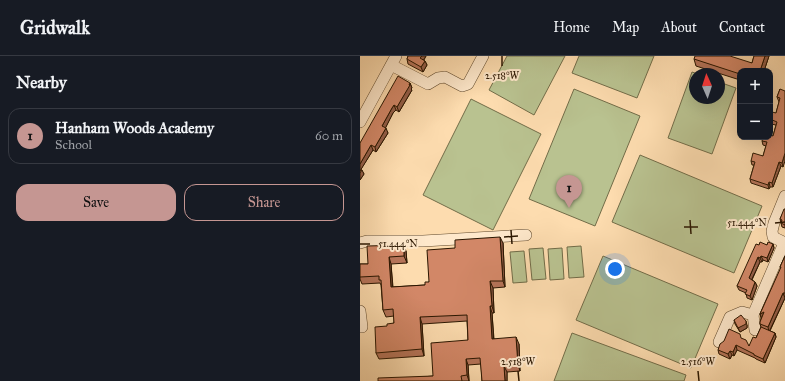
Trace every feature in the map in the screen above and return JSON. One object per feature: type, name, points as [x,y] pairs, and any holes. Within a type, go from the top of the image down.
[{"type":"street","points":[[360,122],[394,60],[428,84],[438,78],[445,77],[462,86],[468,84],[483,56]]},
{"type":"street","points":[[748,314],[785,243],[773,237],[772,231],[785,196]]},
{"type":"street","points":[[360,243],[368,241],[423,241],[526,235]]},
{"type":"street","points":[[360,311],[362,327],[360,327]]},
{"type":"street","points":[[748,314],[755,330]]},
{"type":"street","points":[[719,342],[730,317],[748,314]]},
{"type":"green space","points":[[507,56],[565,56],[534,115],[489,90]]},
{"type":"green space","points":[[579,56],[654,56],[637,98],[572,73]]},
{"type":"green space","points":[[689,80],[689,104],[725,104],[725,84],[736,88],[712,154],[668,138]]},
{"type":"green space","points":[[574,89],[640,116],[595,226],[529,199]]},
{"type":"green space","points":[[471,99],[541,134],[493,230],[423,195]]},
{"type":"green space","points":[[640,155],[762,206],[734,273],[612,222]]},
{"type":"green space","points":[[581,246],[584,277],[569,278],[567,247]]},
{"type":"green space","points":[[543,248],[546,279],[532,280],[529,249]]},
{"type":"green space","points":[[562,248],[564,279],[550,280],[548,249]]},
{"type":"green space","points":[[524,251],[527,282],[513,283],[510,252]]},
{"type":"green space","points":[[603,256],[718,304],[691,368],[576,320]]},
{"type":"green space","points":[[572,333],[686,375],[684,381],[554,381]]},
{"type":"building","points":[[408,56],[422,56],[420,58],[425,61],[421,67],[407,59]]},
{"type":"building","points":[[695,56],[730,56],[752,63],[754,56],[765,56],[761,68],[737,68],[737,73],[694,59]]},
{"type":"building","points":[[398,76],[410,83],[410,85],[397,107],[394,105],[392,108],[382,126],[386,128],[375,147],[371,145],[360,164],[360,143]]},
{"type":"building","points":[[780,89],[785,91],[785,153],[782,163],[779,162],[772,183],[769,182],[768,185],[750,179],[755,162],[751,161],[753,153],[763,156],[767,142],[762,140],[773,140],[777,122],[773,120],[773,112],[776,113],[780,98],[777,97]]},
{"type":"building","points":[[784,209],[785,225],[781,223],[782,220],[780,219]]},
{"type":"building","points":[[500,237],[503,281],[490,281],[492,339],[516,337],[518,365],[504,366],[505,381],[482,381],[480,358],[466,359],[467,375],[461,376],[462,381],[378,381],[378,378],[433,376],[431,343],[468,340],[467,315],[420,317],[422,349],[376,353],[375,327],[387,326],[387,324],[394,323],[393,309],[383,310],[381,280],[379,280],[379,276],[360,277],[360,264],[368,264],[367,246],[404,245],[404,256],[389,257],[391,287],[425,285],[425,282],[429,282],[427,250],[455,248],[455,240]]},
{"type":"building","points":[[760,242],[767,245],[768,242],[773,244],[767,258],[761,256],[760,258],[758,257],[749,278],[755,282],[750,296],[745,294],[747,290],[737,286],[756,244],[759,245]]},
{"type":"building","points":[[785,256],[785,293],[783,293],[768,327],[760,324],[764,312],[760,314]]},
{"type":"building","points":[[741,315],[746,321],[746,324],[738,328],[734,320]]},
{"type":"building","points":[[761,327],[775,333],[763,359],[736,345],[733,352],[730,351],[728,354],[718,350],[729,329],[740,334],[741,338],[746,340],[749,346],[753,337],[756,338]]},
{"type":"place","name":"Hanham Woods Academy","points":[[569,208]]}]
